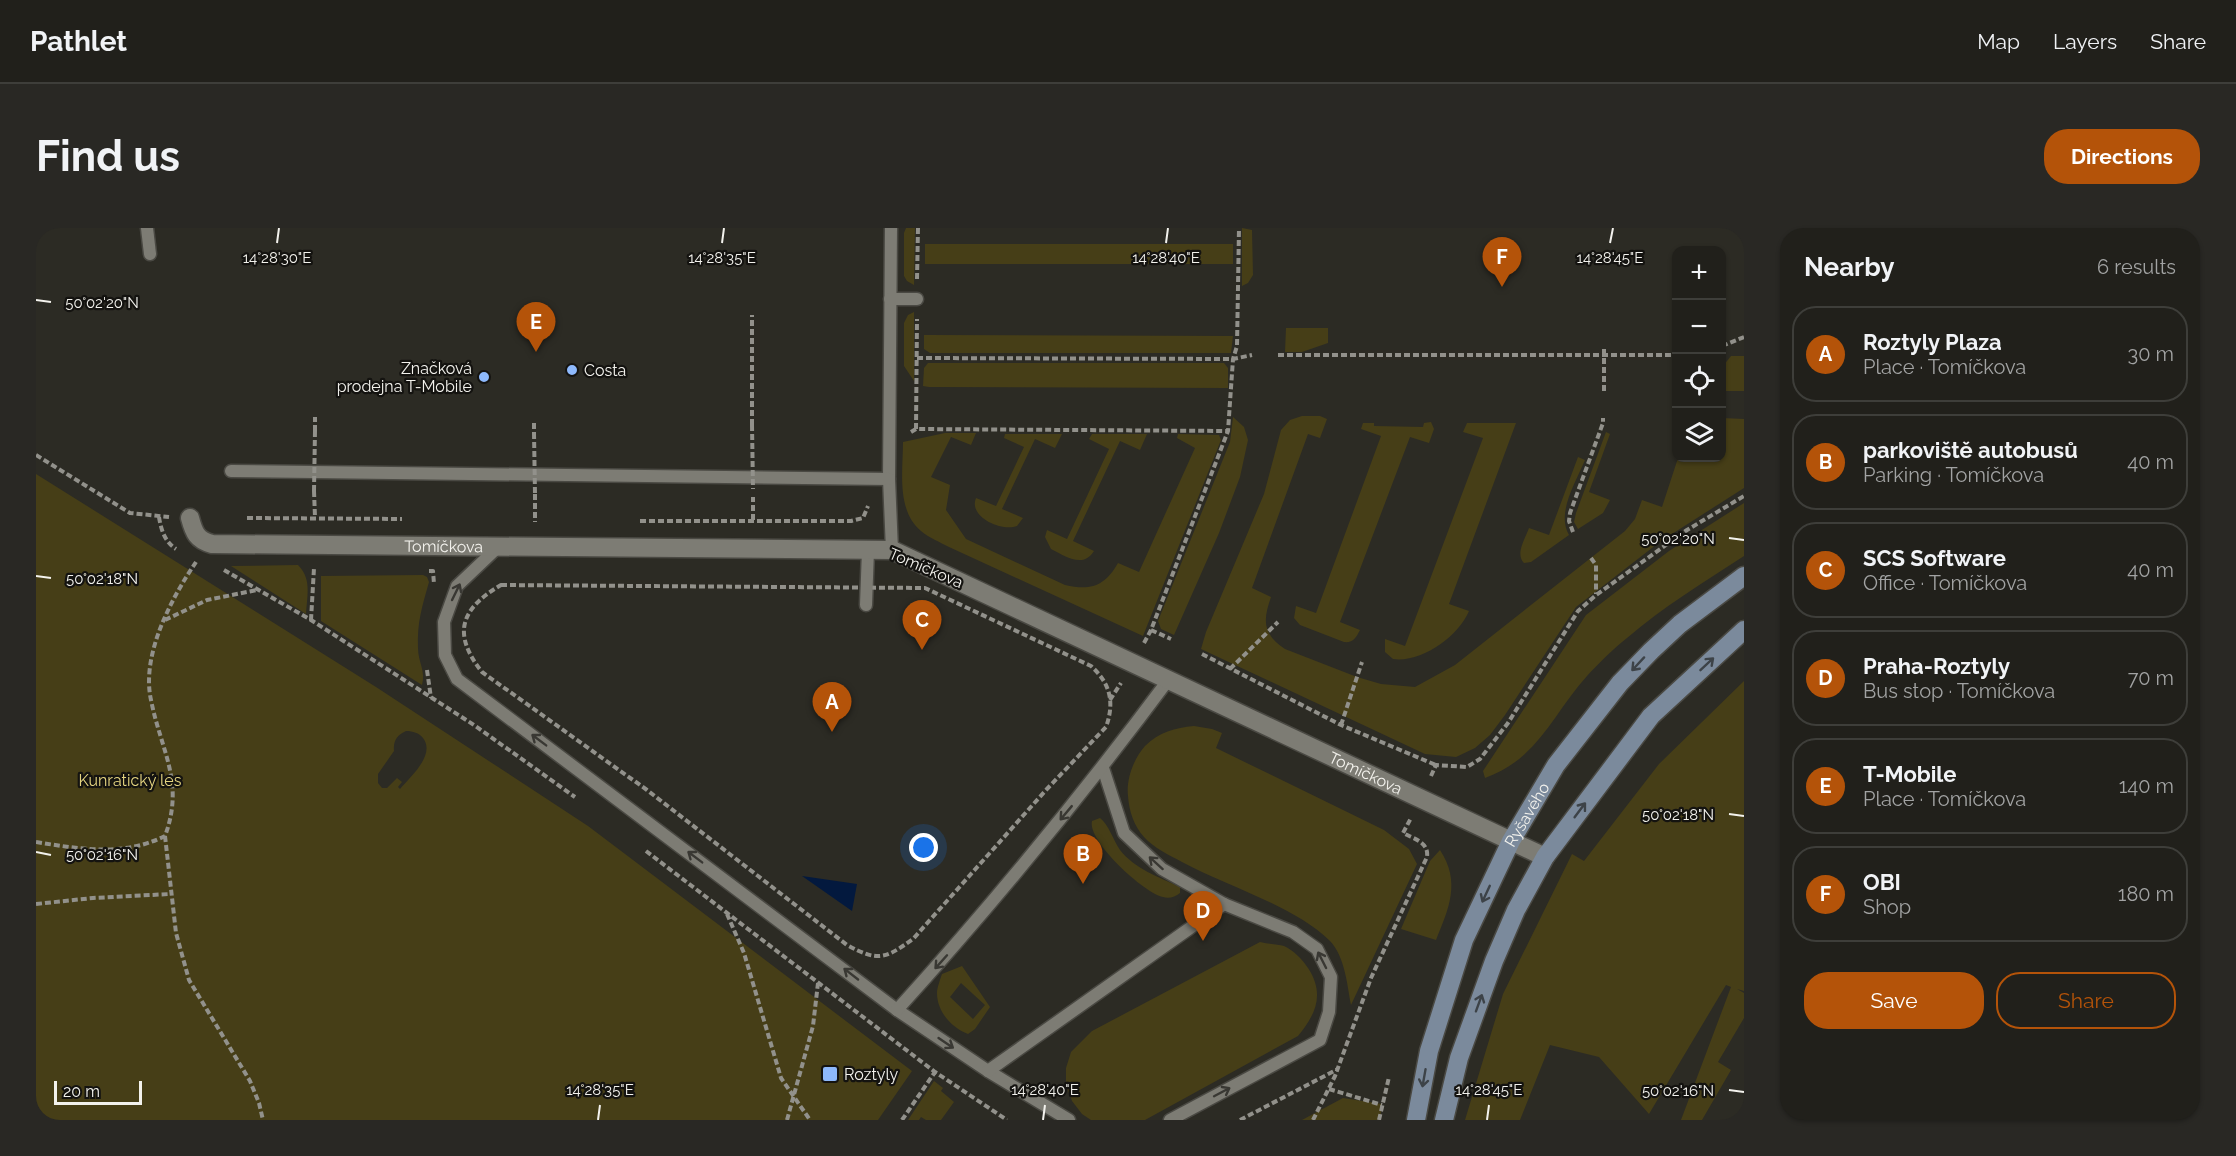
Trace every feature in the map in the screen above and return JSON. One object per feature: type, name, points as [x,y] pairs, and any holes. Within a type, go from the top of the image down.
[{"type":"main road","name":"Ryšavého","points":[[1416,1120],[1429,1051],[1464,940],[1511,842],[1556,765],[1620,683],[1680,624],[1744,576]]},
{"type":"main road","points":[[1444,1120],[1459,1058],[1494,961],[1515,910],[1545,857],[1651,716],[1744,630]]},
{"type":"street","name":"Tomíčkova","points":[[190,518],[194,533],[201,541],[212,544],[892,550],[1545,857]]},
{"type":"lane","points":[[147,228],[150,254]]},
{"type":"lane","points":[[891,228],[889,479],[892,550]]},
{"type":"lane","points":[[890,299],[917,299]]},
{"type":"lane","points":[[231,471],[889,479]]},
{"type":"lane","points":[[497,548],[457,585],[444,622],[445,656],[457,679],[897,1010],[988,1071],[1069,1120]]},
{"type":"lane","points":[[866,605],[868,550]]},
{"type":"lane","points":[[897,1010],[954,948],[1103,768],[1169,679]]},
{"type":"lane","points":[[1103,768],[1124,833],[1162,869],[1224,904],[1293,932],[1317,949],[1331,977],[1329,1012],[1320,1040],[1170,1120]]},
{"type":"lane","points":[[988,1071],[1224,904]]},
{"type":"path","points":[[916,429],[918,228]]},
{"type":"path","points":[[1110,700],[1151,630],[1228,430],[1233,359],[1237,346],[1239,228]]},
{"type":"path","points":[[752,315],[753,520]]},
{"type":"path","points":[[1726,344],[1744,337]]},
{"type":"path","points":[[1604,349],[1604,391]]},
{"type":"path","points":[[917,358],[1233,359],[1252,355]]},
{"type":"path","points":[[1278,355],[1672,355]]},
{"type":"path","points":[[243,518],[315,517],[315,417]]},
{"type":"path","points":[[1573,532],[1569,521],[1570,513],[1604,423],[1603,418]]},
{"type":"path","points":[[534,423],[535,522],[546,522]]},
{"type":"path","points":[[904,435],[916,429],[1228,430]]},
{"type":"path","points":[[36,455],[130,513],[159,517]]},
{"type":"path","points":[[1202,654],[1341,725],[1436,765],[1467,767],[1480,759],[1508,723],[1578,611],[1596,595],[1687,530],[1744,496]]},
{"type":"path","points":[[638,521],[851,521],[863,518],[869,501]]},
{"type":"path","points":[[1591,558],[1596,565],[1596,595]]},
{"type":"path","points":[[207,565],[196,562],[164,620],[149,672],[151,699],[169,761],[173,784],[170,822],[165,836],[170,894],[176,933],[189,980],[250,1081],[263,1120]]},
{"type":"path","points":[[311,620],[314,564]]},
{"type":"path","points":[[217,568],[227,571],[311,620],[474,725],[576,798]]},
{"type":"path","points":[[421,571],[432,571],[434,585]]},
{"type":"path","points":[[489,678],[471,658],[464,642],[464,625],[470,609],[485,594],[501,585],[925,588],[1091,666],[1102,676],[1110,700],[1110,715],[1106,728],[1046,790],[913,939],[892,954],[876,957],[864,954],[847,945]]},
{"type":"path","points":[[164,620],[207,600],[258,589]]},
{"type":"path","points":[[1230,669],[1278,622]]},
{"type":"path","points":[[1151,630],[1171,639]]},
{"type":"path","points":[[1341,725],[1362,662]]},
{"type":"path","points":[[427,668],[431,698]]},
{"type":"path","points":[[591,750],[732,856]]},
{"type":"path","points":[[1432,774],[1436,765]]},
{"type":"path","points":[[1313,1120],[1338,1069],[1371,978],[1427,856],[1428,851],[1424,844],[1403,833],[1408,823]]},
{"type":"path","points":[[36,842],[106,850],[129,849],[165,836]]},
{"type":"path","points":[[642,848],[935,1072],[1007,1120]]},
{"type":"path","points":[[36,904],[170,894]]},
{"type":"path","points":[[727,913],[744,953],[781,1078],[810,1120]]},
{"type":"path","points":[[787,1120],[813,1026],[818,983]]},
{"type":"path","points":[[1240,1120],[1338,1069]]},
{"type":"path","points":[[902,1120],[935,1072]]},
{"type":"path","points":[[1379,1120],[1389,1077]]},
{"type":"path","points":[[1329,1089],[1383,1105]]},
{"type":"green space","points":[[906,228],[915,228],[914,285],[904,276]]},
{"type":"green space","points":[[1242,228],[1252,230],[1253,275],[1248,283],[1242,286]]},
{"type":"green space","points":[[925,244],[1233,244],[1233,264],[925,264]]},
{"type":"green space","points":[[914,312],[914,381],[904,366],[904,323],[908,315]]},
{"type":"green space","points":[[1286,328],[1328,328],[1328,343],[1302,352],[1285,352]]},
{"type":"green space","points":[[924,335],[1233,336],[1231,353],[930,353],[924,349]]},
{"type":"green space","points":[[1731,356],[1744,356],[1744,391],[1726,391],[1726,362]]},
{"type":"green space","points":[[928,363],[1224,363],[1228,368],[1228,388],[929,387],[923,386],[924,368]]},
{"type":"green space","points":[[1302,416],[1320,416],[1327,419],[1320,438],[1308,434],[1252,588],[1271,597],[1266,626],[1272,638],[1285,649],[1381,684],[1415,687],[1455,665],[1625,531],[1635,519],[1642,500],[1662,507],[1677,462],[1726,462],[1726,418],[1744,419],[1744,488],[1661,541],[1576,607],[1505,715],[1490,735],[1475,748],[1456,757],[1425,754],[1201,649],[1264,494],[1281,430],[1290,420]]},
{"type":"green space","points":[[1233,417],[1244,427],[1248,440],[1240,477],[1219,533],[1174,635],[1161,629],[1158,621],[1230,442]]},
{"type":"green space","points":[[1431,422],[1434,429],[1429,443],[1410,437],[1340,622],[1360,630],[1357,635],[1352,641],[1344,642],[1300,625],[1294,618],[1296,606],[1316,613],[1381,436],[1361,429],[1363,423],[1374,423],[1374,426],[1423,427],[1424,423]]},
{"type":"green space","points":[[1467,423],[1516,423],[1449,604],[1469,611],[1464,621],[1448,639],[1437,646],[1415,657],[1393,659],[1385,652],[1385,639],[1405,646],[1483,438],[1463,432]]},
{"type":"green space","points":[[1606,432],[1610,434],[1589,492],[1610,500],[1603,513],[1578,529],[1574,522],[1576,513]]},
{"type":"green space","points":[[945,433],[976,433],[971,445],[951,437],[931,477],[950,485],[946,510],[966,539],[1065,585],[1074,587],[1090,587],[1102,582],[1118,563],[1139,572],[1195,448],[1177,438],[1178,434],[1219,435],[1221,440],[1143,636],[949,547],[921,531],[913,522],[904,501],[903,442]]},
{"type":"green space","points":[[1005,434],[1062,434],[1055,448],[1035,439],[1002,509],[1023,518],[1017,526],[1011,527],[995,525],[988,521],[977,511],[975,505],[976,498],[996,506],[1024,447],[1004,438]]},
{"type":"green space","points":[[1092,434],[1147,434],[1140,450],[1120,441],[1073,541],[1094,551],[1085,559],[1079,560],[1051,549],[1045,537],[1047,530],[1067,539],[1109,449],[1089,439]]},
{"type":"green space","points":[[1578,457],[1585,460],[1566,507],[1565,517],[1569,535],[1531,562],[1524,563],[1520,555],[1529,528],[1549,535]]},
{"type":"green space","name":"Kunratický les","points":[[36,474],[376,687],[588,826],[912,1071],[878,1120],[36,1120]],"holes":[[[406,731],[423,738],[426,745],[424,758],[400,789],[398,787],[402,782],[397,778],[387,788],[382,788],[378,783],[378,774],[394,751],[396,739]]]},
{"type":"green space","points":[[1744,503],[1744,556],[1669,605],[1622,642],[1587,676],[1531,748],[1503,770],[1485,778],[1483,771],[1586,615],[1669,551]]},
{"type":"green space","points":[[298,565],[307,582],[306,614],[231,566]]},
{"type":"green space","points":[[423,575],[429,582],[418,630],[422,685],[321,621],[321,576]]},
{"type":"green space","points":[[1744,681],[1744,991],[1737,989],[1744,993],[1744,1018],[1718,1062],[1731,1070],[1702,1120],[1681,1120],[1731,987],[1726,985],[1649,1114],[1599,1057],[1550,1045],[1520,1120],[1465,1120],[1503,994],[1572,854],[1584,861],[1659,764]]},
{"type":"green space","points":[[1194,726],[1222,733],[1216,748],[1384,830],[1409,849],[1417,864],[1351,1005],[1345,971],[1339,955],[1330,941],[1315,928],[1259,897],[1167,854],[1148,841],[1137,828],[1131,813],[1128,789],[1137,756],[1150,741],[1162,734]]},
{"type":"green space","points":[[1100,818],[1126,857],[1148,872],[1180,887],[1180,893],[1167,898],[1154,893],[1118,865],[1098,841],[1093,830],[1092,821]]},
{"type":"green space","points":[[1440,850],[1450,873],[1451,895],[1436,940],[1401,929],[1430,861]]},
{"type":"green space","points":[[1260,942],[1284,946],[1291,950],[1308,968],[1313,977],[1317,995],[1314,1012],[1298,1036],[1145,1120],[1091,1120],[1082,1114],[1072,1101],[1066,1085],[1066,1068],[1071,1052],[1092,1031]]},
{"type":"green space","points":[[962,966],[990,1007],[975,1029],[968,1034],[956,1028],[940,1007],[937,991],[942,974]],"holes":[[[961,983],[985,1005],[973,1019],[950,997]]]},
{"type":"green space","points":[[934,1081],[943,1088],[941,1091],[954,1102],[941,1120],[926,1120],[921,1117],[919,1120],[908,1120]]},
{"type":"green space","points":[[1343,1098],[1382,1104],[1380,1120],[1302,1120]]},
{"type":"water","points":[[802,876],[857,884],[852,911]]},
{"type":"place","name":"OBI","points":[[1502,287]]},
{"type":"place","name":"T-Mobile","points":[[536,352]]},
{"type":"place","name":"Costa","points":[[572,370]]},
{"type":"place","name":"Značková prodejna T-Mobile","points":[[484,377]]},
{"type":"place","name":"SCS Software","points":[[922,650]]},
{"type":"place","name":"Roztyly Plaza","points":[[832,732]]},
{"type":"place","name":"parkoviště autobusů","points":[[1083,884]]},
{"type":"place","name":"Praha-Roztyly","points":[[1203,941]]},
{"type":"place","name":"Roztyly","points":[[830,1074]]}]
